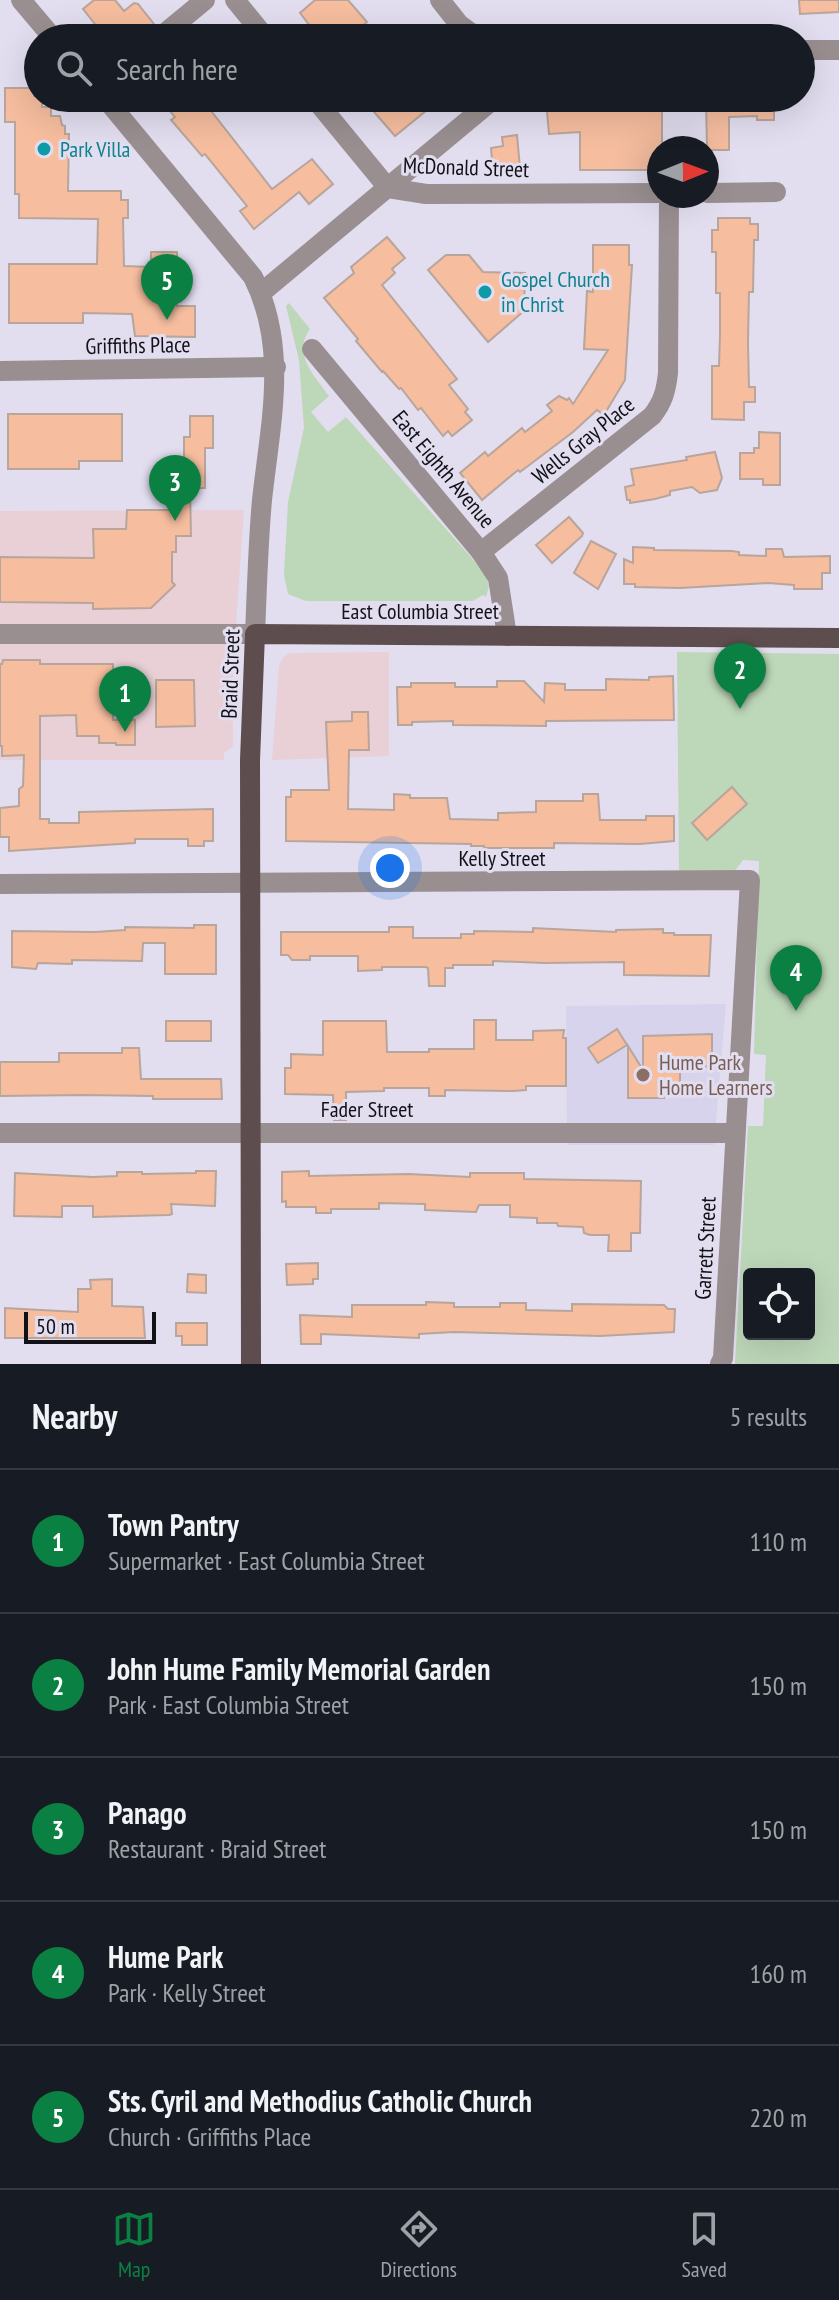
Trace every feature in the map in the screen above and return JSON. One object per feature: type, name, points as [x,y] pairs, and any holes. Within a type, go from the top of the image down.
[{"type":"main road","name":"East Columbia Street","points":[[255,634],[839,638]]},
{"type":"main road","name":"Braid Street","points":[[251,1364],[250,884],[255,634]]},
{"type":"street","points":[[21,0],[41,24]]},
{"type":"street","points":[[176,24],[205,0]]},
{"type":"street","points":[[235,0],[255,24]]},
{"type":"street","points":[[440,0],[459,24]]},
{"type":"street","points":[[815,50],[839,50]]},
{"type":"street","points":[[117,112],[219,234],[253,277],[261,293],[478,112]]},
{"type":"street","name":"McDonald Street","points":[[326,112],[388,188],[426,194],[647,193]]},
{"type":"street","points":[[719,193],[776,192]]},
{"type":"street","name":"Wells Gray Place","points":[[481,552],[661,406],[668,373],[669,208]]},
{"type":"street","name":"Braid Street","points":[[255,634],[262,500],[276,367],[272,334],[261,293]]},
{"type":"street","name":"East Eighth Avenue","points":[[312,349],[481,552],[498,578],[507,636]]},
{"type":"street","name":"Griffiths Place","points":[[0,371],[276,367]]},
{"type":"street","name":"East Columbia Street","points":[[0,634],[255,634]]},
{"type":"street","name":"Kelly Street","points":[[0,884],[750,880],[735,1133]]},
{"type":"street","name":"Fader Street","points":[[0,1133],[735,1133]]},
{"type":"street","name":"Garrett Street","points":[[720,1364],[723,1358],[735,1133]]},
{"type":"shaded area","points":[[244,510],[233,666],[233,746],[224,753],[224,760],[0,760],[0,511]]},
{"type":"shaded area","points":[[389,652],[389,756],[272,760],[279,666],[283,657],[290,653]]},
{"type":"shaded area","name":"Hume Park Home Learners","points":[[726,1004],[714,1145],[567,1145],[566,1006]]},
{"type":"green space","points":[[289,303],[310,329],[303,347],[304,356],[329,396],[311,412],[328,432],[346,417],[486,574],[489,586],[486,597],[483,595],[473,601],[306,601],[288,594],[284,575],[288,502],[304,428],[299,360],[286,306]]},
{"type":"green space","points":[[677,652],[839,654],[839,1364],[735,1364],[748,1126],[763,1126],[766,1055],[754,1054],[759,861],[743,860],[734,872],[679,875]]},
{"type":"building","points":[[94,0],[115,0],[124,11],[134,3],[154,24],[95,24],[83,9]]},
{"type":"building","points":[[315,0],[348,0],[367,22],[309,24],[300,13]]},
{"type":"building","points":[[799,0],[839,0],[839,12],[800,14]]},
{"type":"building","points":[[5,88],[24,88],[24,112],[51,112],[51,116],[60,116],[65,134],[69,134],[68,191],[121,191],[121,200],[128,200],[128,218],[123,218],[124,266],[151,267],[151,252],[177,252],[177,306],[195,306],[195,337],[135,336],[132,314],[83,313],[83,323],[9,323],[9,264],[97,264],[98,219],[19,218],[19,194],[15,194],[15,122],[5,122]]},
{"type":"building","points":[[171,112],[212,112],[272,189],[312,159],[333,184],[309,204],[299,192],[254,229],[240,211],[247,206],[205,154],[202,156],[171,120],[175,117]]},
{"type":"building","points":[[374,112],[425,112],[395,136]]},
{"type":"building","points":[[547,112],[662,112],[662,136],[647,136],[647,170],[580,170],[580,132],[549,134]]},
{"type":"building","points":[[706,112],[774,112],[774,120],[757,120],[757,116],[729,117],[729,150],[719,150],[719,136],[707,136]]},
{"type":"building","points":[[517,135],[520,168],[493,170],[491,148],[503,146],[502,137]]},
{"type":"building","points":[[718,218],[750,218],[750,224],[758,224],[758,240],[754,240],[753,292],[749,292],[748,343],[749,387],[755,387],[755,402],[744,402],[744,420],[712,419],[712,366],[719,366],[720,293],[716,293],[716,252],[712,252],[712,230],[718,230]]},
{"type":"building","points":[[387,237],[405,258],[392,269],[395,273],[382,285],[457,379],[449,385],[468,409],[465,412],[472,420],[452,436],[448,431],[443,436],[421,408],[418,410],[401,388],[382,372],[324,298],[354,273],[351,267]]},
{"type":"building","points":[[593,245],[629,245],[629,265],[632,265],[625,380],[604,415],[597,410],[573,432],[520,472],[518,470],[482,500],[460,473],[485,452],[488,456],[522,428],[525,432],[552,411],[547,405],[559,396],[569,398],[573,404],[608,350],[584,349],[587,291],[593,292]]},
{"type":"building","name":"Gospel Church in Christ","points":[[446,255],[469,255],[483,272],[525,273],[524,311],[488,342],[428,270]]},
{"type":"building","points":[[8,414],[122,414],[122,461],[79,461],[79,469],[8,469]]},
{"type":"building","points":[[190,416],[213,416],[213,448],[205,448],[205,488],[190,488],[191,536],[176,536],[176,552],[172,552],[172,582],[175,585],[151,608],[93,609],[93,603],[0,602],[0,557],[94,558],[93,529],[126,529],[127,510],[178,510],[177,459],[184,459],[184,437],[190,437]]},
{"type":"building","points":[[759,432],[780,433],[780,485],[763,485],[763,479],[740,479],[740,453],[754,453],[754,448],[759,448]]},
{"type":"building","points":[[715,452],[722,478],[717,490],[700,493],[692,487],[670,491],[670,495],[655,499],[630,503],[627,500],[625,487],[634,485],[631,469]]},
{"type":"building","points":[[569,517],[583,533],[582,536],[552,563],[536,545]]},
{"type":"building","points":[[591,541],[616,554],[598,589],[574,573]]},
{"type":"building","points":[[633,547],[732,551],[739,552],[739,555],[766,556],[766,549],[782,549],[784,557],[830,556],[830,573],[822,573],[822,589],[794,589],[794,585],[768,583],[635,587],[635,584],[624,584],[624,559],[633,563]]},
{"type":"building","points":[[3,660],[40,660],[40,664],[113,664],[113,720],[135,720],[135,745],[116,745],[99,743],[99,736],[77,736],[76,715],[40,716],[40,819],[49,819],[49,823],[79,823],[79,812],[213,809],[213,841],[204,841],[204,846],[188,846],[188,839],[135,839],[135,843],[9,851],[9,837],[0,837],[0,808],[19,806],[24,755],[2,756],[0,664]]},
{"type":"building","points":[[673,676],[674,720],[546,721],[546,726],[453,725],[453,721],[398,725],[397,687],[411,687],[411,683],[497,687],[497,681],[524,681],[544,702],[545,683],[565,684],[565,690],[606,690],[606,679],[649,680],[649,677]]},
{"type":"building","points":[[156,680],[194,680],[195,726],[156,727]]},
{"type":"building","points":[[352,712],[368,712],[369,750],[349,750],[348,809],[394,810],[394,794],[410,795],[410,798],[447,798],[450,819],[498,820],[498,813],[536,812],[536,801],[583,801],[583,794],[598,794],[600,820],[646,820],[646,816],[674,816],[674,841],[640,844],[554,843],[554,848],[484,848],[471,844],[286,841],[286,797],[291,797],[291,790],[329,790],[326,722],[352,721]]},
{"type":"building","points":[[732,787],[747,804],[707,840],[692,823]]},
{"type":"building","points":[[194,925],[216,925],[216,974],[165,974],[165,943],[143,943],[142,961],[72,960],[72,964],[38,963],[36,969],[12,967],[12,931],[95,932],[125,930],[125,927],[194,928]]},
{"type":"building","points":[[389,927],[413,927],[413,938],[461,938],[461,934],[474,934],[474,931],[533,932],[533,928],[616,932],[663,929],[663,933],[674,935],[711,935],[709,976],[624,975],[624,962],[493,961],[493,965],[453,965],[453,968],[445,968],[445,986],[429,986],[426,967],[382,967],[382,970],[358,971],[358,956],[310,956],[310,960],[292,960],[288,955],[281,955],[281,932],[389,932]]},
{"type":"building","points":[[474,1020],[496,1020],[496,1040],[533,1040],[533,1031],[564,1030],[566,1086],[526,1086],[526,1090],[513,1091],[445,1090],[445,1096],[429,1096],[429,1088],[346,1092],[346,1120],[334,1120],[333,1095],[285,1094],[285,1068],[291,1068],[291,1054],[323,1055],[323,1021],[386,1021],[387,1052],[429,1052],[429,1049],[474,1049]]},
{"type":"building","points":[[166,1021],[211,1021],[211,1041],[166,1041]]},
{"type":"building","points":[[617,1029],[627,1045],[598,1063],[588,1048]]},
{"type":"building","points":[[712,1034],[712,1066],[680,1067],[680,1088],[664,1088],[664,1098],[628,1098],[628,1046],[643,1070],[643,1036]]},
{"type":"building","points":[[122,1048],[139,1048],[141,1079],[221,1079],[222,1099],[0,1096],[0,1062],[59,1062],[59,1053],[122,1053]]},
{"type":"building","points":[[216,1171],[215,1206],[171,1204],[172,1214],[169,1215],[93,1217],[93,1206],[62,1206],[62,1217],[14,1216],[15,1173],[93,1177],[117,1176],[117,1172]]},
{"type":"building","points":[[309,1171],[309,1176],[409,1174],[470,1177],[470,1173],[524,1173],[524,1179],[641,1181],[640,1233],[631,1233],[631,1251],[608,1251],[609,1235],[590,1235],[584,1233],[583,1227],[537,1223],[537,1218],[510,1217],[510,1205],[479,1205],[476,1212],[425,1210],[425,1204],[379,1203],[379,1209],[331,1209],[331,1213],[316,1213],[316,1207],[286,1207],[286,1201],[282,1202],[282,1172]]},
{"type":"building","points":[[318,1263],[318,1279],[313,1279],[313,1284],[287,1285],[286,1264]]},
{"type":"building","points":[[188,1274],[206,1275],[206,1293],[187,1292]]},
{"type":"building","points":[[112,1279],[112,1306],[143,1307],[145,1338],[5,1338],[5,1308],[78,1312],[78,1289],[91,1289],[90,1280]]},
{"type":"building","points":[[426,1302],[454,1303],[454,1307],[500,1307],[500,1303],[526,1303],[526,1310],[572,1311],[572,1304],[664,1305],[675,1309],[674,1332],[600,1336],[454,1332],[419,1334],[419,1338],[321,1334],[321,1344],[301,1344],[300,1315],[352,1317],[352,1305],[426,1305]]},
{"type":"building","points":[[176,1323],[207,1323],[207,1345],[182,1345],[182,1336],[176,1336]]},
{"type":"place","name":"Park Villa","points":[[44,149]]},
{"type":"place","name":"Gospel Church in Christ","points":[[485,292]]},
{"type":"place","name":"Sts. Cyril and Methodius Catholic Church","points":[[167,320]]},
{"type":"place","name":"Panago","points":[[175,521]]},
{"type":"place","name":"John Hume Family Memorial Garden","points":[[740,709]]},
{"type":"place","name":"Town Pantry","points":[[125,732]]},
{"type":"place","name":"Hume Park","points":[[796,1011]]},
{"type":"place","name":"Hume Park Home Learners","points":[[643,1075]]}]
